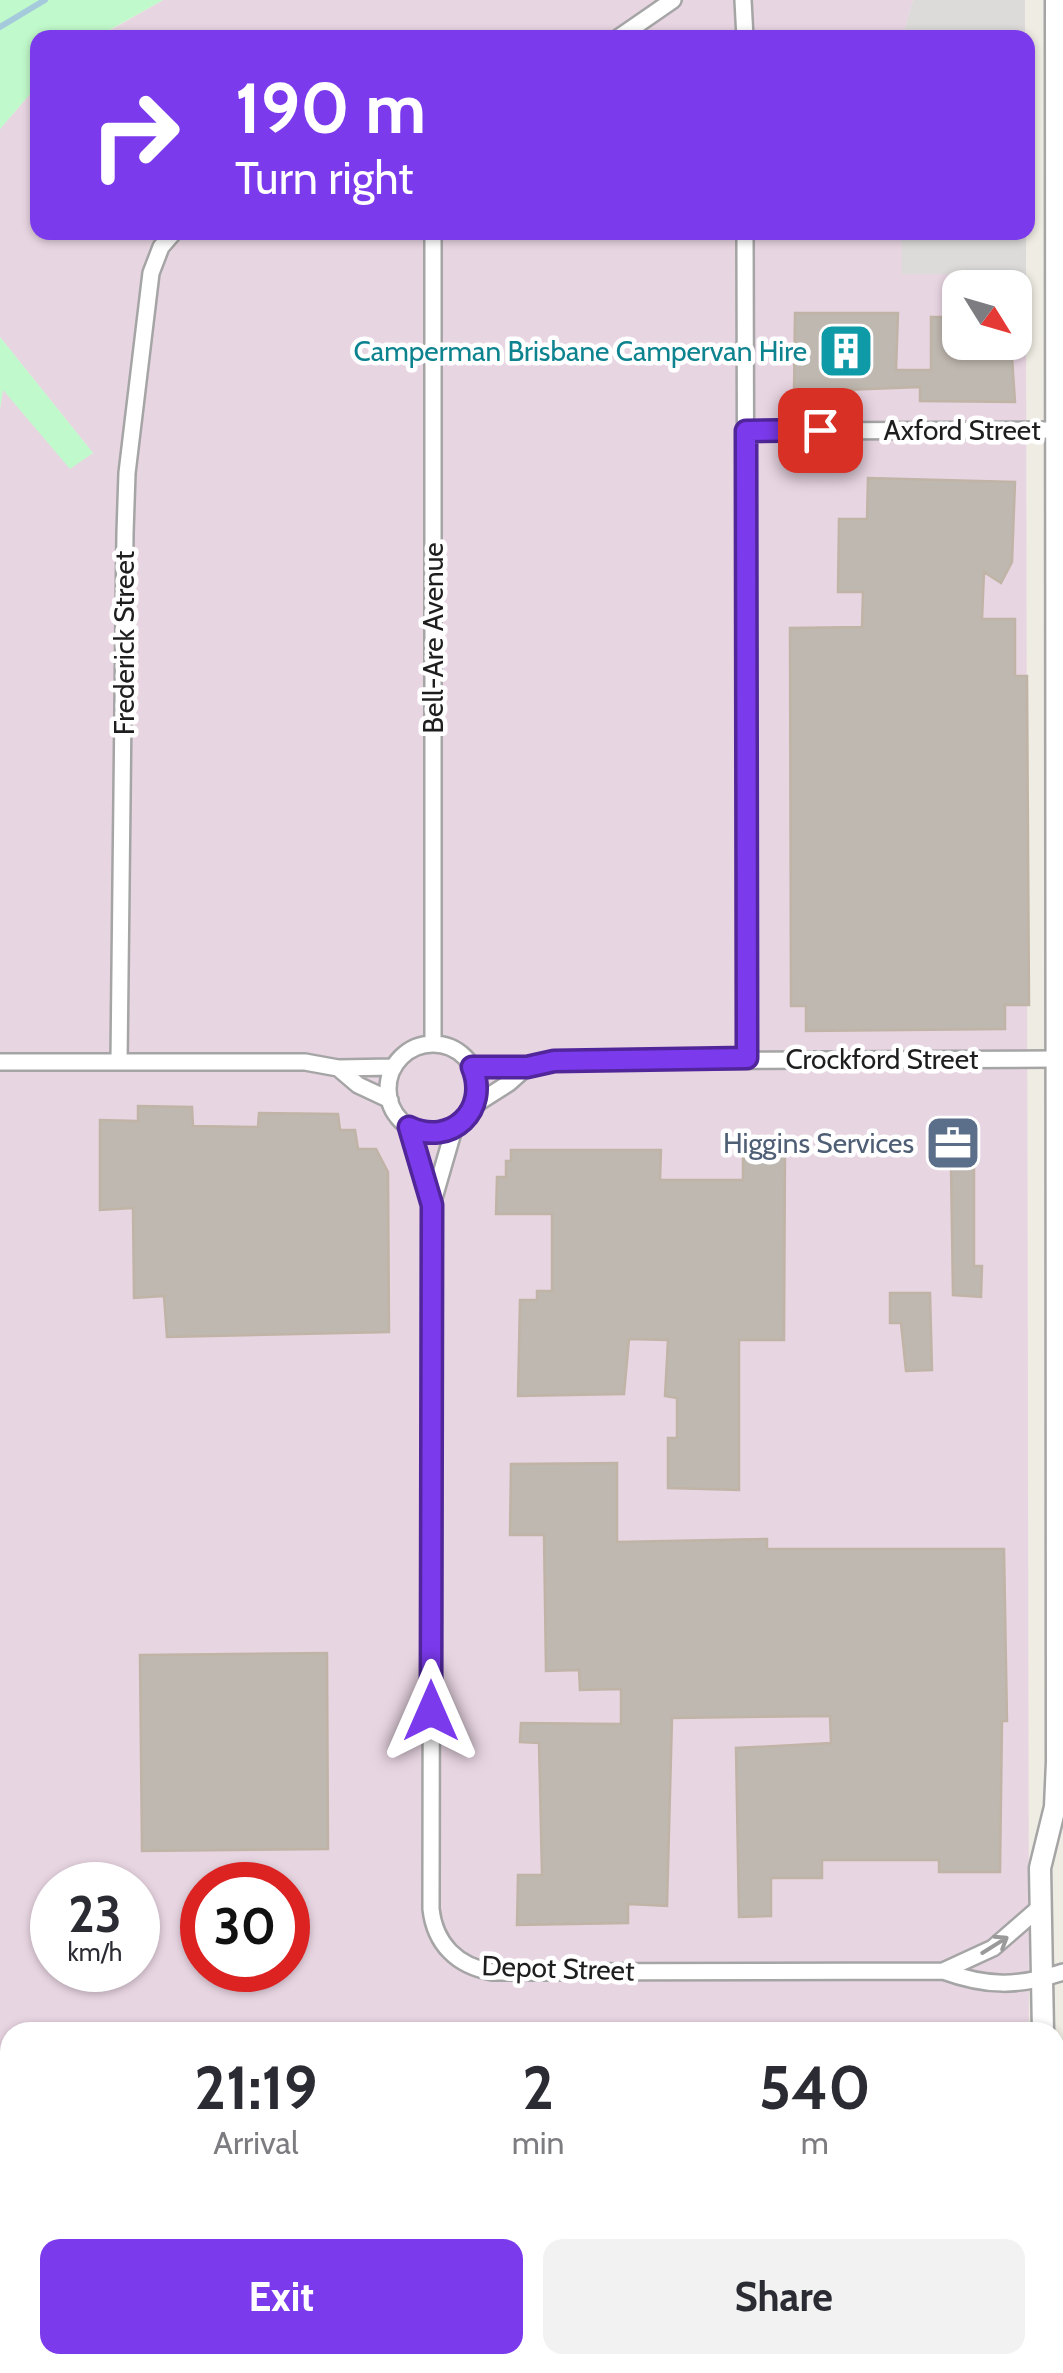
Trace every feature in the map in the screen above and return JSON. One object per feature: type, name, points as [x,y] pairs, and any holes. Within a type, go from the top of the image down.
[{"type":"street","points":[[630,30],[673,0]]},
{"type":"street","points":[[743,0],[745,30]]},
{"type":"street","points":[[1044,2022],[1040,1868],[1055,1807],[1056,0]]},
{"type":"street","name":"Frederick Street","points":[[119,1062],[128,473],[152,273],[168,240]]},
{"type":"street","name":"Bell-Are Avenue","points":[[433,240],[433,1044]]},
{"type":"street","points":[[746,240],[747,1058]]},
{"type":"street","name":"Axford Street","points":[[746,431],[1057,430]]},
{"type":"street","points":[[433,1044],[456,1050],[477,1078],[476,1104],[463,1122],[454,1129],[431,1134],[400,1120],[390,1100],[390,1078],[394,1067],[410,1050],[433,1044]]},
{"type":"street","name":"Crockford Street","points":[[472,1067],[527,1067],[554,1061],[747,1058],[1057,1059]]},
{"type":"street","points":[[0,1062],[305,1062],[338,1068],[394,1067]]},
{"type":"street","name":"Crockford Street","points":[[476,1104],[509,1084],[527,1067]]},
{"type":"street","points":[[338,1068],[358,1085],[390,1100]]},
{"type":"street","name":"Depot Street","points":[[409,1127],[432,1205]]},
{"type":"street","name":"Depot Street","points":[[454,1129],[432,1205],[431,1909],[436,1934],[462,1962],[492,1972],[942,1971],[975,1982],[1009,1984],[1063,1972]]},
{"type":"street","points":[[1055,1807],[1063,1840]]},
{"type":"street","name":"Depot Street","points":[[942,1971],[993,1948],[1039,1908]]},
{"type":"shaded area","points":[[163,0],[913,0],[904,30],[111,30]]},
{"type":"shaded area","points":[[913,0],[1025,0],[1025,30],[904,30]]},
{"type":"shaded area","points":[[30,94],[30,240],[901,240],[902,274],[942,274],[942,360],[1026,360],[1029,2022],[0,2022],[3,389],[70,468],[93,453],[0,337],[0,129]]},
{"type":"shaded area","points":[[901,240],[1026,240],[1026,270],[942,270],[942,274],[901,274]]},
{"type":"green space","points":[[0,0],[163,0],[109,30],[30,30],[30,94],[0,129]]},
{"type":"green space","points":[[0,337],[93,453],[70,469],[3,390],[0,409]]},
{"type":"building","name":"Camperman Brisbane Campervan Hire","points":[[795,313],[898,313],[896,370],[931,370],[931,317],[942,317],[942,360],[1012,360],[1015,402],[920,401],[920,387],[794,392]]},
{"type":"building","points":[[868,478],[1015,482],[1012,562],[1001,583],[984,572],[982,619],[1015,619],[1015,676],[1027,676],[1029,1005],[1005,1005],[1005,1029],[806,1031],[806,1006],[791,1006],[790,628],[862,627],[863,592],[838,592],[839,519],[867,519]]},
{"type":"building","points":[[138,1106],[192,1107],[193,1126],[258,1127],[259,1113],[338,1114],[340,1130],[355,1130],[358,1149],[376,1149],[388,1172],[389,1332],[167,1337],[164,1296],[134,1298],[133,1208],[100,1210],[100,1120],[138,1121]]},
{"type":"building","points":[[743,1148],[785,1148],[784,1340],[739,1340],[739,1490],[668,1488],[668,1438],[677,1438],[677,1398],[665,1396],[668,1340],[629,1339],[624,1394],[518,1396],[520,1300],[537,1300],[537,1291],[552,1291],[552,1214],[496,1214],[497,1177],[506,1177],[511,1150],[661,1150],[660,1180],[743,1180]]},
{"type":"building","points":[[951,1167],[974,1168],[974,1266],[982,1266],[981,1297],[953,1295]]},
{"type":"building","points":[[890,1293],[930,1293],[932,1370],[906,1371],[901,1323],[890,1323]]},
{"type":"building","points":[[617,1463],[617,1542],[767,1539],[767,1549],[1004,1549],[1007,1721],[1002,1721],[1000,1872],[939,1872],[939,1860],[822,1860],[822,1878],[771,1878],[771,1916],[739,1917],[736,1748],[831,1743],[830,1716],[672,1718],[667,1906],[628,1904],[628,1923],[517,1925],[518,1875],[542,1875],[539,1743],[520,1742],[521,1723],[621,1724],[621,1689],[580,1690],[579,1670],[546,1671],[544,1535],[510,1535],[511,1464]]},
{"type":"building","points":[[327,1653],[328,1849],[142,1851],[140,1655]]},
{"type":"waterway","points":[[0,27],[45,0]]},
{"type":"place","name":"Camperman Brisbane Campervan Hire","points":[[846,351]]},
{"type":"place","name":"Higgins Services","points":[[953,1143]]},
{"type":"route","points":[[431,1711],[432,1205],[409,1127],[419,1132],[443,1133],[463,1122],[476,1104],[478,1092],[472,1067],[527,1067],[554,1061],[747,1058],[746,431],[820,430]]}]
